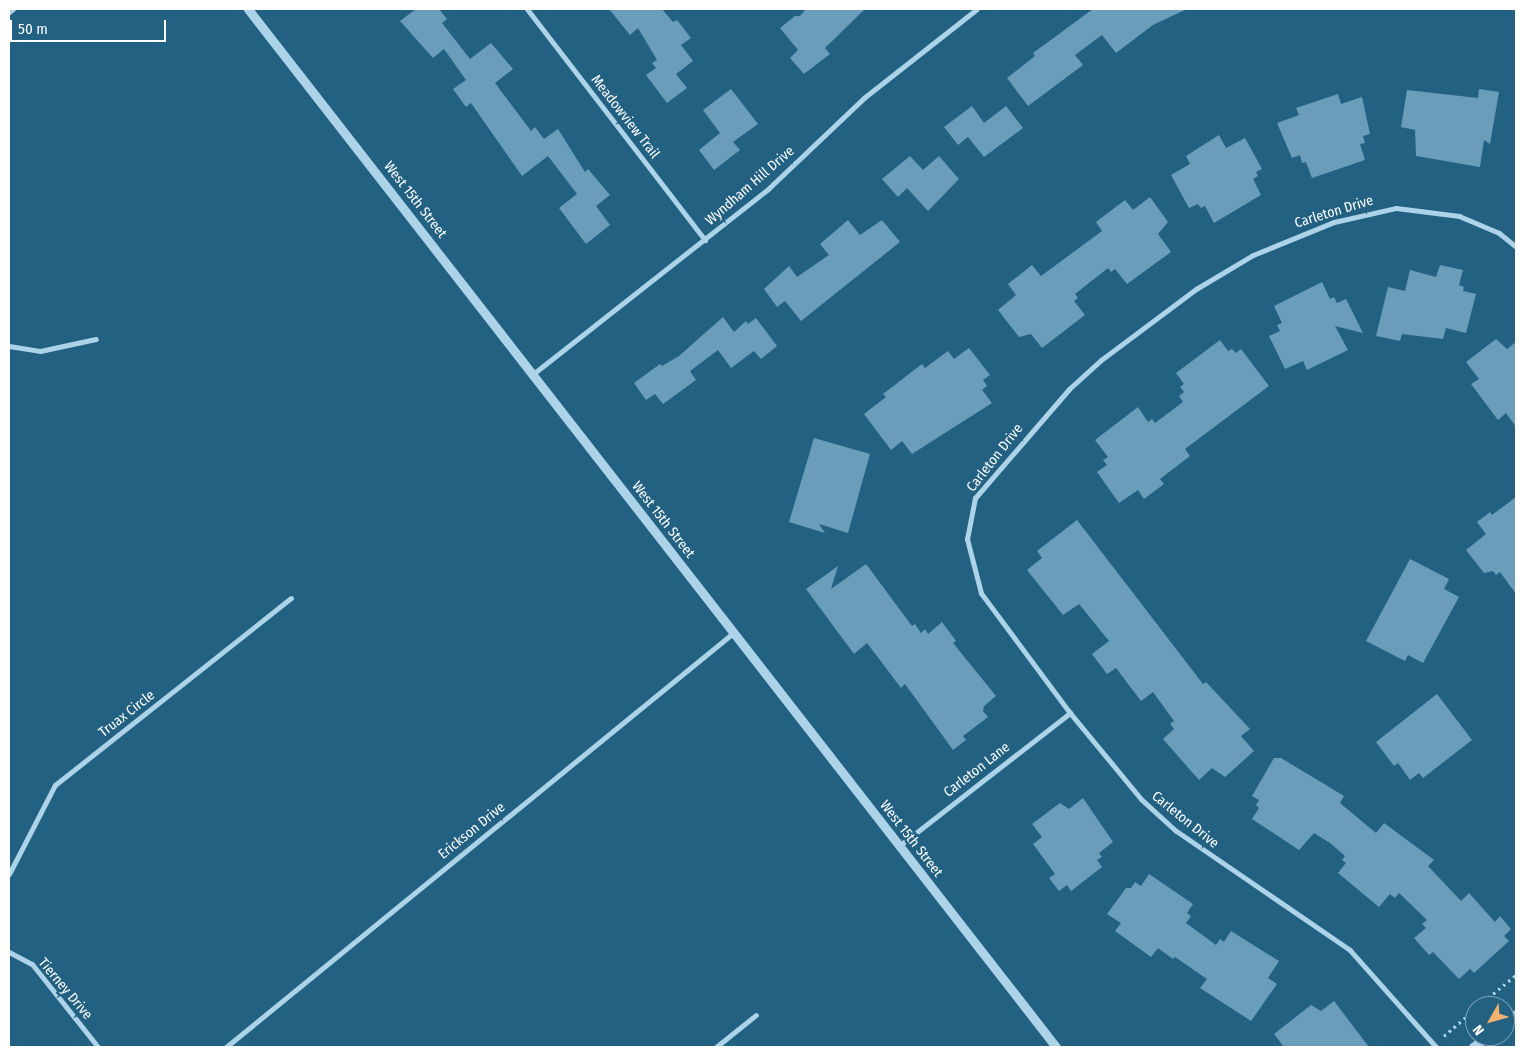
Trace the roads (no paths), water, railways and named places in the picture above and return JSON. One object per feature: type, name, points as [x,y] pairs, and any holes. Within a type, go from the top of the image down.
[{"type":"street","points":[[9,12],[13,9]]},
{"type":"street","name":"West 15th Street","points":[[248,9],[1056,1047]]},
{"type":"street","name":"Meadowview Trail","points":[[527,9],[705,240]]},
{"type":"street","name":"Wyndham Hill Drive","points":[[533,374],[769,188],[865,97],[976,9]]},
{"type":"street","name":"Carleton Drive","points":[[1436,1046],[1350,950],[1176,831],[1141,799],[1070,713],[981,593],[967,539],[975,498],[1050,408],[1101,360],[1196,289],[1262,251],[1334,222],[1396,208],[1431,210],[1486,226],[1516,247]]},
{"type":"street","points":[[9,346],[40,351],[96,339]]},
{"type":"street","name":"Truax Circle","points":[[9,874],[55,785],[290,598]]},
{"type":"street","name":"Erickson Drive","points":[[226,1047],[733,633]]},
{"type":"street","name":"Carleton Lane","points":[[899,846],[1070,713]]},
{"type":"street","name":"Tierney Drive","points":[[9,952],[32,964],[98,1047]]},
{"type":"street","points":[[716,1047],[756,1015]]}]
